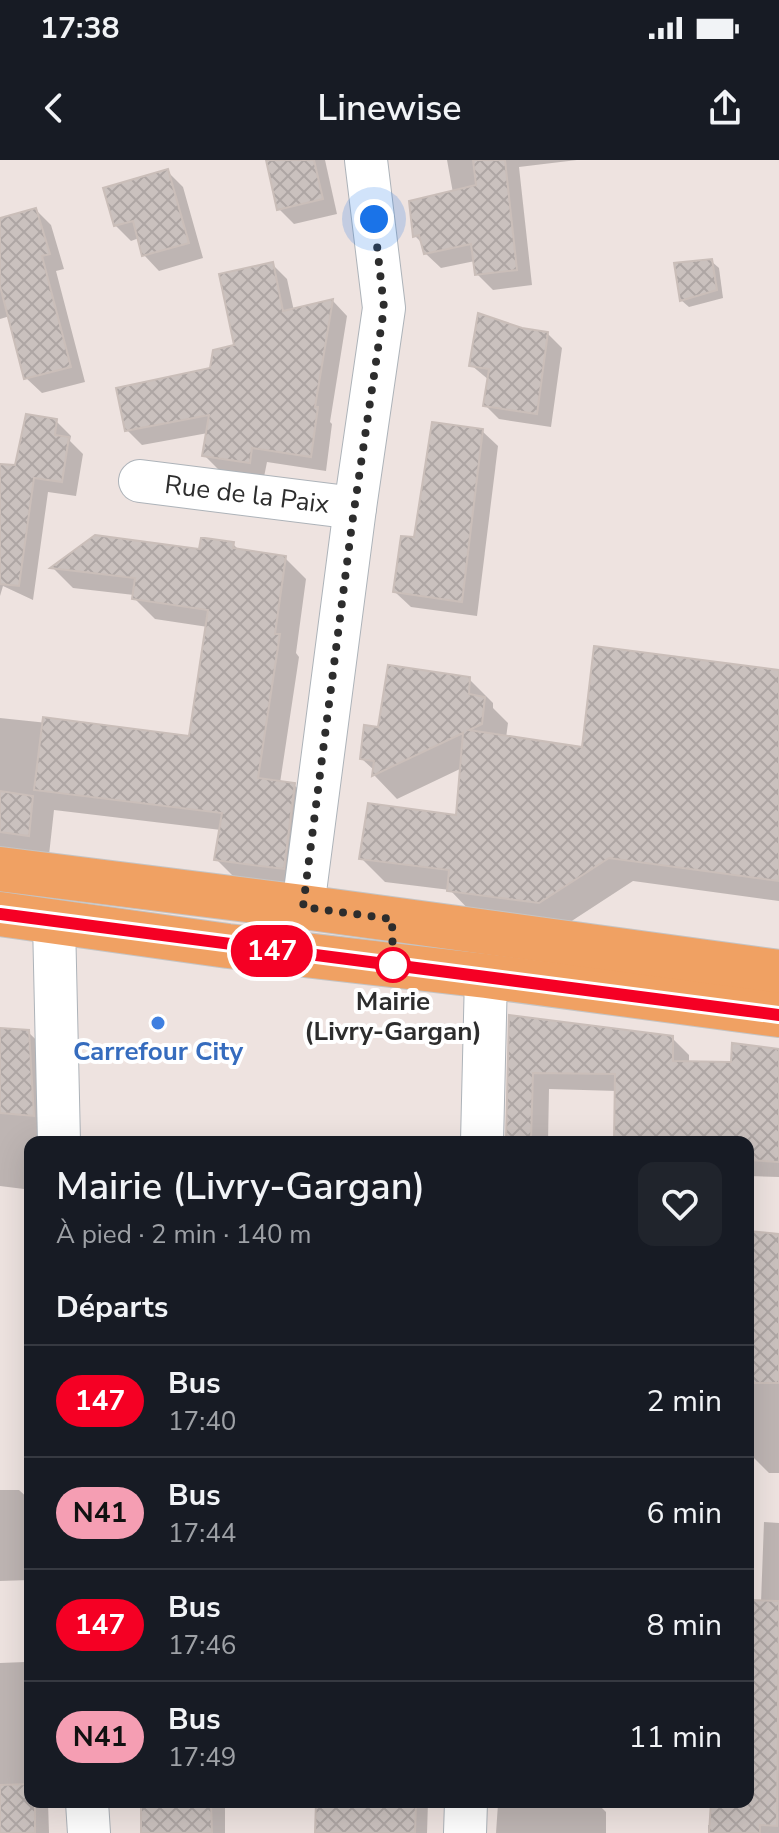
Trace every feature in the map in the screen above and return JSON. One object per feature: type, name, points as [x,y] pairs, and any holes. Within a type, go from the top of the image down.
[{"type":"main road","points":[[0,869],[779,972]]},
{"type":"main road","points":[[0,914],[228,946],[779,1015]]},
{"type":"street","name":"Rue de la Paix","points":[[303,907],[384,308],[366,160]]},
{"type":"street","name":"Rue de la Paix","points":[[140,481],[355,508]]},
{"type":"street","points":[[54,922],[59,1136]]},
{"type":"street","points":[[482,1136],[486,976]]},
{"type":"street","points":[[87,1808],[89,1833]]},
{"type":"street","points":[[465,1833],[466,1808]]},
{"type":"building","points":[[266,160],[314,160],[323,199],[277,210]]},
{"type":"building","points":[[473,160],[505,160],[517,270],[475,275],[471,244],[424,254],[419,235],[413,237],[409,201],[476,185]]},
{"type":"building","points":[[168,169],[189,243],[142,256],[133,221],[114,226],[103,188]]},
{"type":"building","points":[[36,208],[50,254],[42,256],[71,367],[24,379],[0,286],[0,218]]},
{"type":"building","points":[[712,259],[717,290],[680,301],[674,263]]},
{"type":"building","points":[[273,262],[283,311],[333,299],[315,407],[318,407],[311,457],[252,448],[250,463],[202,456],[209,415],[125,431],[116,388],[210,368],[213,350],[234,345],[219,274]]},
{"type":"building","points":[[478,313],[522,328],[548,332],[537,414],[483,406],[489,369],[469,366]]},
{"type":"building","points":[[26,414],[57,419],[55,435],[69,437],[62,482],[34,478],[19,586],[0,584],[0,464],[15,465]]},
{"type":"building","points":[[432,422],[483,429],[462,602],[393,592],[401,536],[414,537]]},
{"type":"building","points":[[95,535],[199,549],[201,538],[205,538],[234,542],[233,548],[286,556],[275,634],[280,634],[258,778],[295,783],[284,869],[214,860],[222,813],[34,790],[43,717],[189,736],[208,610],[132,599],[135,578],[50,568]]},
{"type":"building","points":[[594,646],[779,670],[779,881],[609,858],[539,903],[447,891],[449,870],[359,859],[368,803],[456,815],[463,733],[372,776],[374,761],[360,759],[364,725],[378,727],[388,665],[470,677],[469,694],[485,697],[482,724],[469,730],[582,747]]},
{"type":"building","points":[[0,791],[33,796],[29,836],[0,832]]},
{"type":"building","points":[[509,1015],[673,1036],[673,1061],[731,1062],[732,1043],[779,1049],[779,1162],[754,1160],[754,1136],[614,1136],[615,1074],[533,1073],[531,1136],[506,1136]]},
{"type":"building","points":[[0,1028],[29,1030],[34,1116],[0,1113]]},
{"type":"building","points":[[754,1232],[779,1234],[779,1383],[754,1383]]},
{"type":"building","points":[[754,1600],[779,1601],[777,1826],[760,1825],[760,1833],[709,1833],[711,1808],[754,1808]]},
{"type":"building","points":[[24,1784],[24,1808],[35,1808],[35,1833],[0,1833],[0,1785]]},
{"type":"building","points":[[141,1808],[211,1808],[212,1833],[141,1833]]},
{"type":"building","points":[[316,1808],[416,1808],[415,1833],[315,1833]]},
{"type":"bus line","name":"147","points":[[0,914],[228,946],[779,1015]]},
{"type":"place","name":"Mairie (Livry-Gargan)","points":[[393,965]]},
{"type":"place","name":"Carrefour City","points":[[158,1023]]},
{"type":"route","points":[[374,219],[384,308],[352,524],[303,907],[392,919],[393,965]]}]
